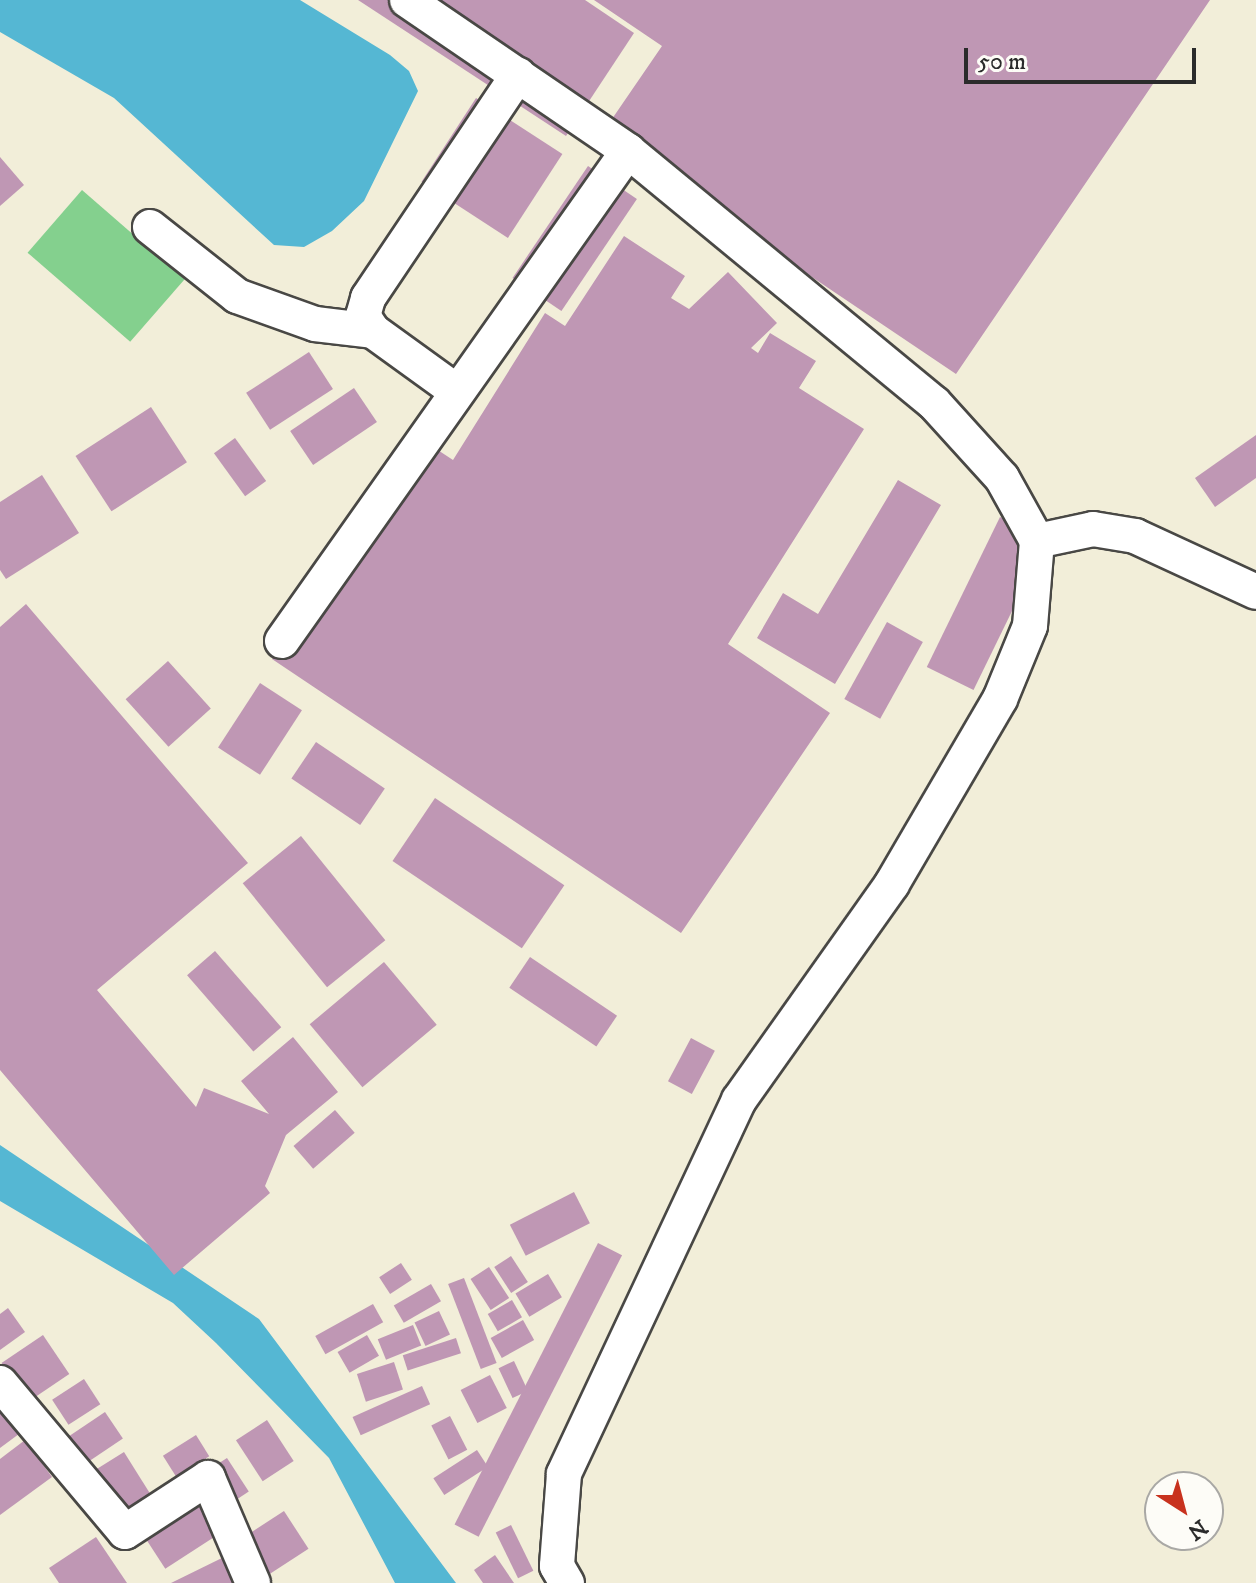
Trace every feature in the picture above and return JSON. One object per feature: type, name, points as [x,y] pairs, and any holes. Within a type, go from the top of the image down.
[{"type":"street","points":[[407,0],[628,151],[934,403],[1002,478],[1037,541],[1030,626],[1000,699],[892,884],[739,1100],[564,1474],[557,1566],[567,1583]]},
{"type":"street","points":[[456,391],[373,331],[363,316],[368,298],[518,75]]},
{"type":"street","points":[[282,641],[628,151]]},
{"type":"street","points":[[150,227],[237,296],[315,324],[373,331]]},
{"type":"street","points":[[1037,541],[1093,529],[1135,536],[1256,592]]},
{"type":"street","points":[[0,1383],[125,1532],[208,1478],[253,1583]]},
{"type":"green space","points":[[82,190],[185,279],[130,342],[28,253]]},
{"type":"water","points":[[0,0],[300,0],[390,55],[409,71],[418,91],[364,201],[332,231],[304,247],[274,245],[114,98],[0,32]]},
{"type":"water","points":[[0,1145],[259,1319],[456,1583],[395,1583],[329,1458],[216,1343],[173,1303],[0,1201]]},
{"type":"building","points":[[358,0],[585,0],[634,33],[566,136]]},
{"type":"building","points":[[594,0],[1210,0],[956,374],[601,135],[662,46]]},
{"type":"building","points":[[476,98],[562,154],[508,238],[422,182]]},
{"type":"building","points":[[0,157],[24,185],[0,206]]},
{"type":"building","points":[[588,166],[637,199],[561,311],[513,278]]},
{"type":"building","points":[[624,236],[685,276],[671,298],[689,309],[728,272],[777,323],[751,348],[758,353],[770,333],[816,361],[799,388],[864,429],[728,644],[830,713],[681,933],[272,659],[421,439],[453,460],[545,313],[565,326]]},
{"type":"building","points":[[309,352],[333,389],[270,430],[246,393]]},
{"type":"building","points":[[354,388],[377,422],[313,465],[290,431]]},
{"type":"building","points":[[151,407],[187,462],[111,511],[76,456]]},
{"type":"building","points":[[1256,435],[1256,478],[1215,507],[1195,478]]},
{"type":"building","points":[[235,438],[266,481],[245,496],[214,453]]},
{"type":"building","points":[[42,475],[79,533],[6,579],[0,570],[0,502]]},
{"type":"building","points":[[898,480],[941,505],[835,684],[757,638],[783,593],[818,614]]},
{"type":"building","points":[[1000,517],[1047,540],[974,690],[927,667]]},
{"type":"building","points":[[26,604],[248,863],[97,990],[196,1107],[204,1088],[269,1114],[241,1081],[293,1037],[338,1092],[286,1135],[265,1186],[270,1193],[174,1275],[0,1070],[0,627]]},
{"type":"building","points":[[887,622],[923,642],[880,719],[844,699]]},
{"type":"building","points":[[168,661],[211,709],[168,747],[126,699]]},
{"type":"building","points":[[260,683],[302,710],[260,775],[218,748]]},
{"type":"building","points":[[316,742],[385,788],[360,825],[291,778]]},
{"type":"building","points":[[435,798],[564,885],[522,948],[393,861]]},
{"type":"building","points":[[301,836],[385,940],[327,987],[243,883]]},
{"type":"building","points":[[215,951],[281,1027],[253,1051],[187,975]]},
{"type":"building","points":[[530,957],[617,1016],[596,1046],[509,988]]},
{"type":"building","points":[[384,962],[437,1025],[362,1087],[310,1024]]},
{"type":"building","points":[[691,1038],[715,1051],[692,1094],[668,1081]]},
{"type":"building","points":[[335,1110],[355,1133],[313,1169],[293,1146]]},
{"type":"building","points":[[574,1192],[590,1223],[526,1256],[510,1225]]},
{"type":"building","points":[[598,1243],[622,1255],[479,1537],[455,1525]]},
{"type":"building","points":[[511,1256],[528,1282],[511,1293],[494,1267]]},
{"type":"building","points":[[401,1263],[412,1280],[390,1294],[379,1277]]},
{"type":"building","points":[[489,1267],[509,1298],[491,1310],[471,1279]]},
{"type":"building","points":[[548,1274],[562,1297],[529,1317],[515,1294]]},
{"type":"building","points":[[464,1278],[497,1363],[481,1369],[448,1284]]},
{"type":"building","points":[[431,1284],[441,1301],[404,1323],[394,1306]]},
{"type":"building","points":[[512,1300],[522,1317],[498,1331],[488,1314]]},
{"type":"building","points":[[373,1304],[383,1322],[325,1354],[315,1336]]},
{"type":"building","points":[[8,1308],[25,1332],[0,1350],[0,1314]]},
{"type":"building","points":[[439,1311],[450,1335],[426,1346],[415,1322]]},
{"type":"building","points":[[523,1320],[534,1340],[502,1358],[491,1338]]},
{"type":"building","points":[[413,1325],[421,1345],[386,1360],[378,1339]]},
{"type":"building","points":[[43,1335],[69,1374],[28,1402],[2,1363]]},
{"type":"building","points":[[367,1335],[379,1356],[350,1373],[338,1352]]},
{"type":"building","points":[[456,1338],[461,1353],[408,1371],[403,1355]]},
{"type":"building","points":[[514,1361],[528,1391],[513,1398],[499,1368]]},
{"type":"building","points":[[394,1362],[403,1390],[366,1402],[357,1374]]},
{"type":"building","points":[[490,1375],[507,1408],[477,1423],[461,1390]]},
{"type":"building","points":[[84,1379],[100,1404],[68,1425],[52,1400]]},
{"type":"building","points":[[422,1386],[430,1404],[361,1435],[353,1417]]},
{"type":"building","points":[[7,1409],[23,1431],[0,1448],[0,1414]]},
{"type":"building","points":[[105,1412],[123,1439],[83,1465],[65,1439]]},
{"type":"building","points":[[450,1416],[467,1450],[449,1459],[431,1426]]},
{"type":"building","points":[[267,1420],[294,1461],[263,1481],[236,1440]]},
{"type":"building","points":[[196,1435],[209,1456],[176,1477],[163,1456]]},
{"type":"building","points":[[25,1440],[52,1477],[0,1515],[0,1459]]},
{"type":"building","points":[[477,1450],[488,1467],[444,1495],[433,1478]]},
{"type":"building","points":[[124,1452],[152,1496],[116,1518],[88,1474]]},
{"type":"building","points":[[227,1458],[249,1492],[233,1502],[211,1468]]},
{"type":"building","points":[[197,1491],[223,1531],[165,1569],[139,1529]]},
{"type":"building","points":[[284,1511],[309,1549],[267,1576],[242,1538]]},
{"type":"building","points":[[511,1525],[533,1571],[518,1578],[496,1532]]},
{"type":"building","points":[[96,1537],[127,1583],[59,1583],[49,1568]]},
{"type":"building","points":[[495,1555],[514,1583],[483,1583],[474,1570]]},
{"type":"building","points":[[226,1556],[239,1583],[171,1583]]}]
